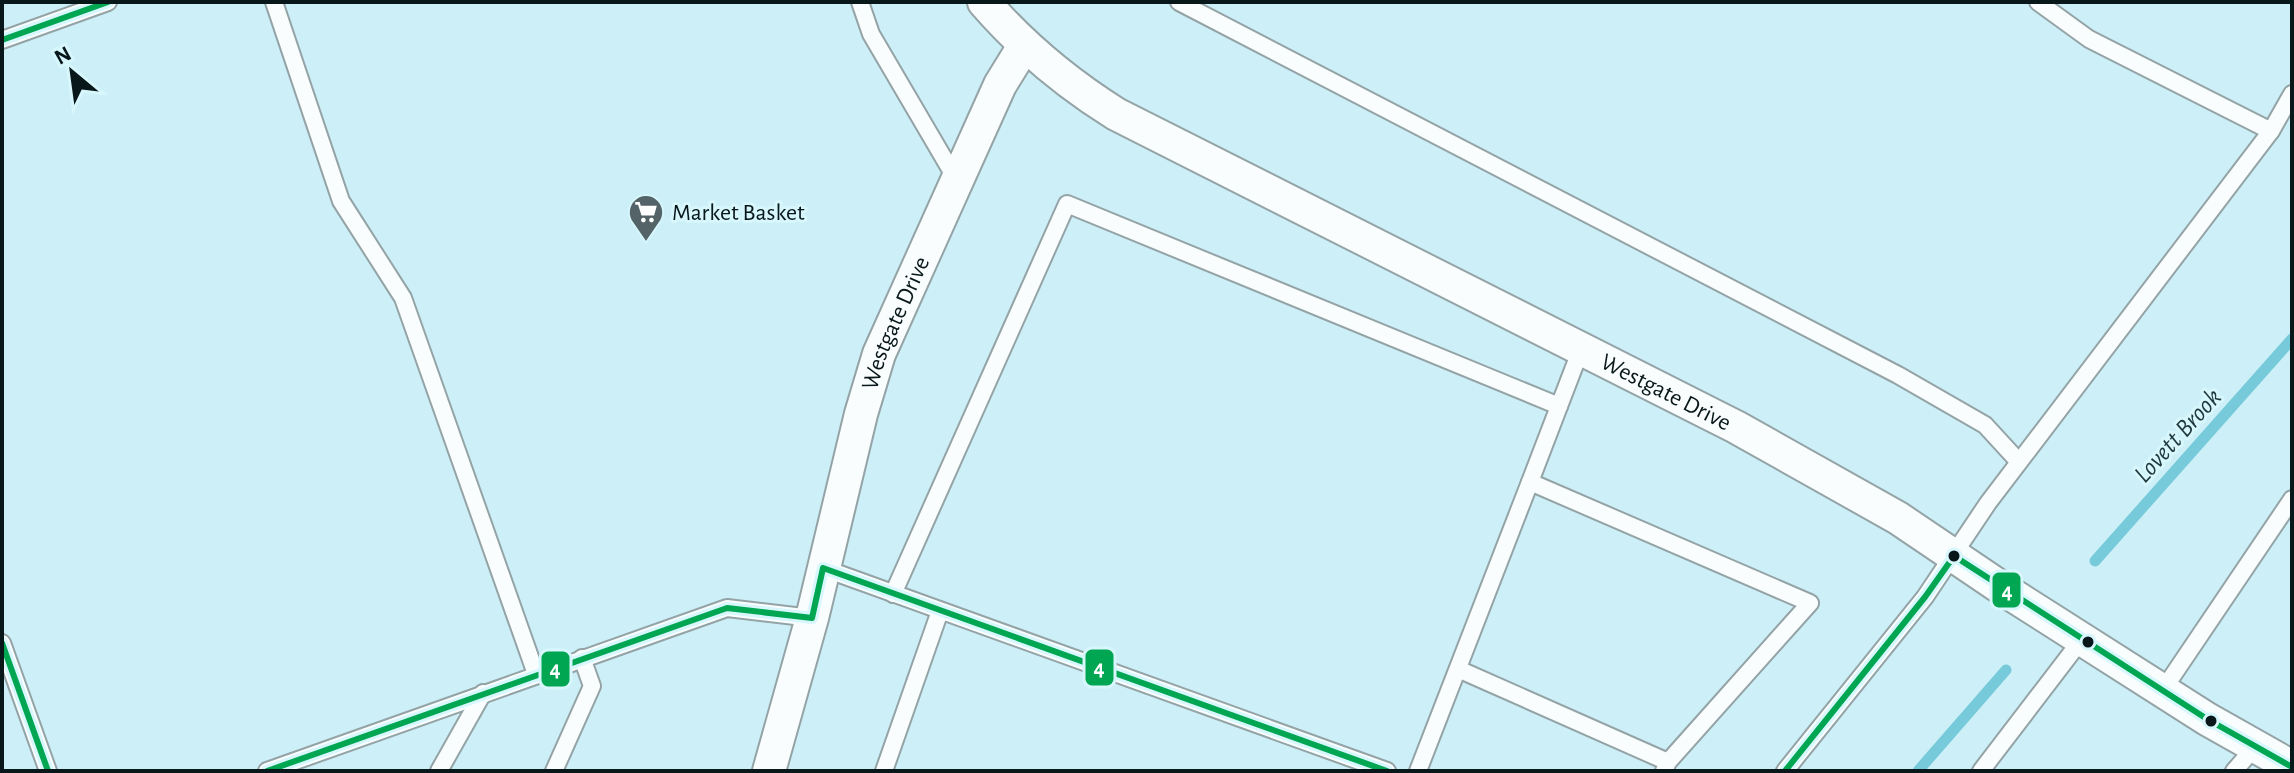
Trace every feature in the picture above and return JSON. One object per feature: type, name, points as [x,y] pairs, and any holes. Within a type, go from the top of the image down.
[{"type":"street","name":"Westgate Drive","points":[[984,2],[1024,46],[1063,80],[1146,131],[1819,471],[1898,518],[2163,690],[2292,767]]},
{"type":"street","name":"Westgate Drive","points":[[769,771],[812,618],[861,414],[879,354],[1000,85],[1024,46]]},
{"type":"lane","points":[[2,40],[108,2]]},
{"type":"lane","points":[[274,2],[341,201],[403,298],[536,674]]},
{"type":"lane","points":[[860,2],[871,34],[956,179]]},
{"type":"lane","points":[[1179,2],[1898,375],[1985,425],[2019,462]]},
{"type":"lane","points":[[2038,2],[2089,39],[2271,131]]},
{"type":"lane","points":[[1785,771],[1925,597],[2019,462],[2271,131],[2292,94]]},
{"type":"lane","points":[[893,594],[1067,204],[1559,406]]},
{"type":"lane","points":[[1418,771],[1581,349]]},
{"type":"lane","points":[[1458,669],[1666,766],[1810,603],[1530,482]]},
{"type":"lane","points":[[2163,690],[2292,499]]},
{"type":"lane","points":[[823,568],[1387,771]]},
{"type":"lane","points":[[267,771],[727,608],[812,618]]},
{"type":"lane","points":[[884,771],[940,611]]},
{"type":"lane","points":[[1981,771],[2082,639]]},
{"type":"lane","points":[[2,643],[48,771]]},
{"type":"lane","points":[[554,771],[592,686],[582,658]]},
{"type":"lane","points":[[439,771],[483,693]]},
{"type":"lane","points":[[785,771],[786,704]]},
{"type":"lane","points":[[2234,771],[2255,747]]},
{"type":"lane","points":[[312,754],[318,771]]},
{"type":"shaded area","points":[[2,2],[2292,2],[2292,771],[2,771]]},
{"type":"waterway","name":"Lovett Brook","points":[[2095,561],[2292,339]]},
{"type":"waterway","name":"Lovett Brook","points":[[1918,771],[2006,670]]},
{"type":"transit line","name":"4","points":[[2,40],[108,2]]},
{"type":"transit line","name":"4","points":[[1785,771],[1925,597],[1954,556],[2207,719],[2292,767]]},
{"type":"transit line","name":"4","points":[[267,771],[727,608],[812,618],[823,568],[1387,771]]},
{"type":"transit line","name":"4","points":[[2,643],[48,771]]},
{"type":"place","name":"Market Basket","points":[[646,243]]}]
